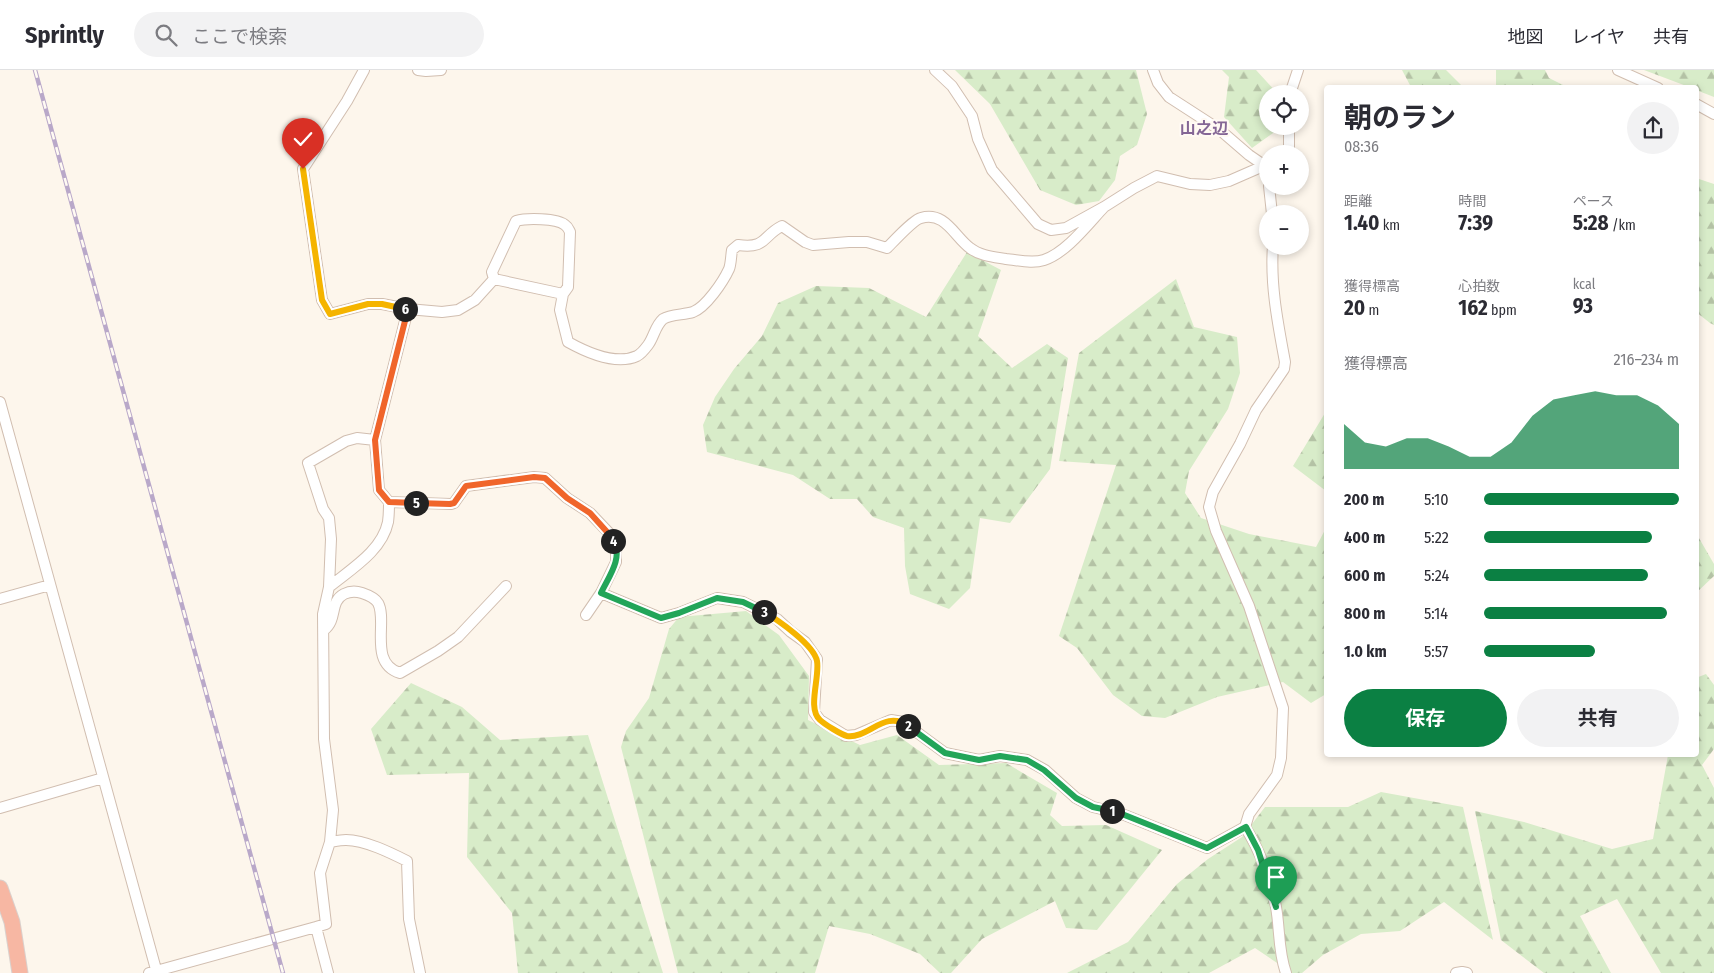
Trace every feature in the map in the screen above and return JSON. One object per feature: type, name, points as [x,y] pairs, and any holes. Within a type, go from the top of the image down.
[{"type":"highway","points":[[0,888],[12,922],[20,973]]},
{"type":"street","points":[[364,70],[347,101],[303,169],[322,300],[330,314],[368,304],[382,304],[408,309],[442,312],[458,310],[475,300],[494,279]]},
{"type":"street","points":[[418,70],[426,72],[441,70]]},
{"type":"street","points":[[935,70],[952,86],[972,116],[978,139],[992,170],[1038,224],[1050,230],[1066,228],[1158,176],[1190,184],[1210,184],[1230,181],[1259,168]]},
{"type":"street","points":[[1153,70],[1158,83],[1169,97],[1220,130],[1249,156],[1259,161]]},
{"type":"street","points":[[1293,85],[1298,70]]},
{"type":"street","points":[[1618,70],[1651,85]]},
{"type":"street","points":[[1699,106],[1714,114]]},
{"type":"street","points":[[494,279],[492,272],[516,221],[524,219],[559,222],[567,226],[570,232],[568,287],[562,294],[560,310],[568,342],[588,354],[611,358],[626,358],[638,356],[654,336],[658,324],[665,318],[692,313],[702,308],[730,268],[732,250],[738,246],[752,247],[769,237],[776,229],[782,226],[805,242],[813,245],[867,242],[887,248],[919,218],[930,217],[946,222],[970,248],[989,257],[1029,262],[1044,260],[1059,251],[1071,242],[1104,207]]},
{"type":"street","points":[[1272,255],[1274,298],[1285,362],[1284,369],[1256,410],[1240,444],[1213,492],[1209,507],[1216,531],[1252,615],[1283,708],[1281,758],[1277,775],[1249,814],[1246,827],[1258,850],[1276,907],[1280,949],[1286,973]]},
{"type":"street","points":[[494,279],[562,294]]},
{"type":"street","points":[[329,587],[370,554],[379,542],[388,523],[389,502],[379,490],[375,440],[408,309]]},
{"type":"street","points":[[0,402],[2,421],[50,585],[154,972],[326,924],[320,873],[330,842],[333,810],[324,739],[323,614],[329,587],[331,539],[329,518],[323,510],[308,463],[346,441],[357,438],[375,440]]},
{"type":"street","points":[[389,502],[450,504],[454,503],[466,486],[534,477],[545,478],[567,498],[590,513],[616,545],[616,562],[601,593],[586,615]]},
{"type":"street","points":[[0,599],[50,585]]},
{"type":"street","points":[[324,630],[332,623],[335,604],[342,595],[354,591],[375,598],[380,605],[382,651],[388,666],[400,673],[458,637],[506,586]]},
{"type":"street","points":[[601,593],[661,618],[717,598],[743,602],[777,619],[805,642],[817,660],[814,712],[820,720],[846,736],[856,735],[891,720],[903,722],[945,753],[979,760],[1000,756],[1027,760],[1044,770],[1076,798],[1093,807],[1122,814],[1207,848],[1246,827]]},
{"type":"street","points":[[0,808],[103,778]]},
{"type":"street","points":[[330,842],[347,840],[358,842],[379,848],[407,861],[409,919],[420,973]]},
{"type":"street","points":[[316,927],[328,973]]},
{"type":"street","points":[[1456,973],[1468,973]]},
{"type":"green space","points":[[955,70],[1136,70],[1147,114],[1137,145],[1120,156],[1115,180],[1099,201],[1076,205],[1040,190],[990,104]]},
{"type":"green space","points":[[1222,70],[1256,70],[1270,85],[1259,85],[1259,135],[1270,135],[1252,148],[1224,117],[1229,77]]},
{"type":"green space","points":[[1402,70],[1446,70],[1461,85],[1410,85]]},
{"type":"green space","points":[[1496,70],[1545,70],[1549,78],[1563,85],[1496,85]]},
{"type":"green space","points":[[1644,70],[1714,70],[1714,97],[1699,91],[1699,85],[1684,85]]},
{"type":"green space","points":[[1699,179],[1714,184],[1714,325],[1699,314]]},
{"type":"green space","points":[[967,252],[1001,270],[978,336],[1012,368],[1047,344],[1068,358],[1050,469],[1010,523],[980,518],[970,588],[949,609],[910,594],[905,566],[904,528],[873,517],[857,499],[830,499],[793,475],[707,452],[703,425],[715,397],[734,369],[762,336],[778,303],[816,286],[869,288],[926,317]]},
{"type":"green space","points":[[1176,279],[1194,327],[1237,337],[1240,373],[1228,409],[1189,471],[1185,493],[1201,518],[1249,534],[1316,547],[1324,532],[1324,695],[1311,703],[1283,682],[1217,697],[1165,718],[1142,716],[1113,695],[1077,648],[1059,636],[1116,465],[1059,461],[1079,353]]},
{"type":"green space","points":[[1324,415],[1324,489],[1293,466]]},
{"type":"green space","points":[[1699,538],[1714,564],[1714,576],[1699,590]]},
{"type":"green space","points":[[746,611],[779,635],[809,676],[808,720],[860,745],[897,735],[939,765],[1006,763],[1057,793],[1050,815],[1062,826],[1106,825],[1162,850],[1097,930],[1066,928],[1055,901],[982,939],[951,973],[940,973],[920,954],[870,934],[829,926],[815,973],[678,973],[621,747],[626,731],[649,698],[669,629],[679,617]]},
{"type":"green space","points":[[1706,674],[1714,685],[1714,749],[1702,765],[1714,788],[1714,973],[1661,973],[1617,899],[1580,916],[1611,973],[1544,973],[1501,940],[1475,811],[1524,822],[1612,849],[1653,839],[1668,757],[1699,757],[1699,677]]},
{"type":"green space","points":[[411,683],[462,707],[500,740],[588,735],[663,973],[518,973],[512,913],[467,857],[469,773],[387,775],[371,729]]},
{"type":"green space","points":[[1381,792],[1463,807],[1493,940],[1444,902],[1400,931],[1361,934],[1323,955],[1302,973],[1292,973],[1255,948],[1209,973],[1067,973],[1128,942],[1177,884],[1208,859],[1242,837],[1265,807],[1348,807]]},
{"type":"railway","points":[[35,70],[283,973]]},
{"type":"district","name":"山之辺","points":[[1204,128]]},
{"type":"route","points":[[303,169],[322,300],[330,314],[368,304],[382,304],[408,309],[375,440],[379,490],[389,502],[450,504],[454,503],[466,486],[534,477],[545,478],[567,498],[590,513],[616,545],[616,562],[601,593],[661,618],[717,598],[743,602],[777,619],[805,642],[817,660],[814,712],[820,720],[846,736],[856,735],[891,720],[903,722],[945,753],[979,760],[1000,756],[1027,760],[1044,770],[1076,798],[1093,807],[1122,814],[1207,848],[1246,827],[1258,850],[1276,907]]}]
